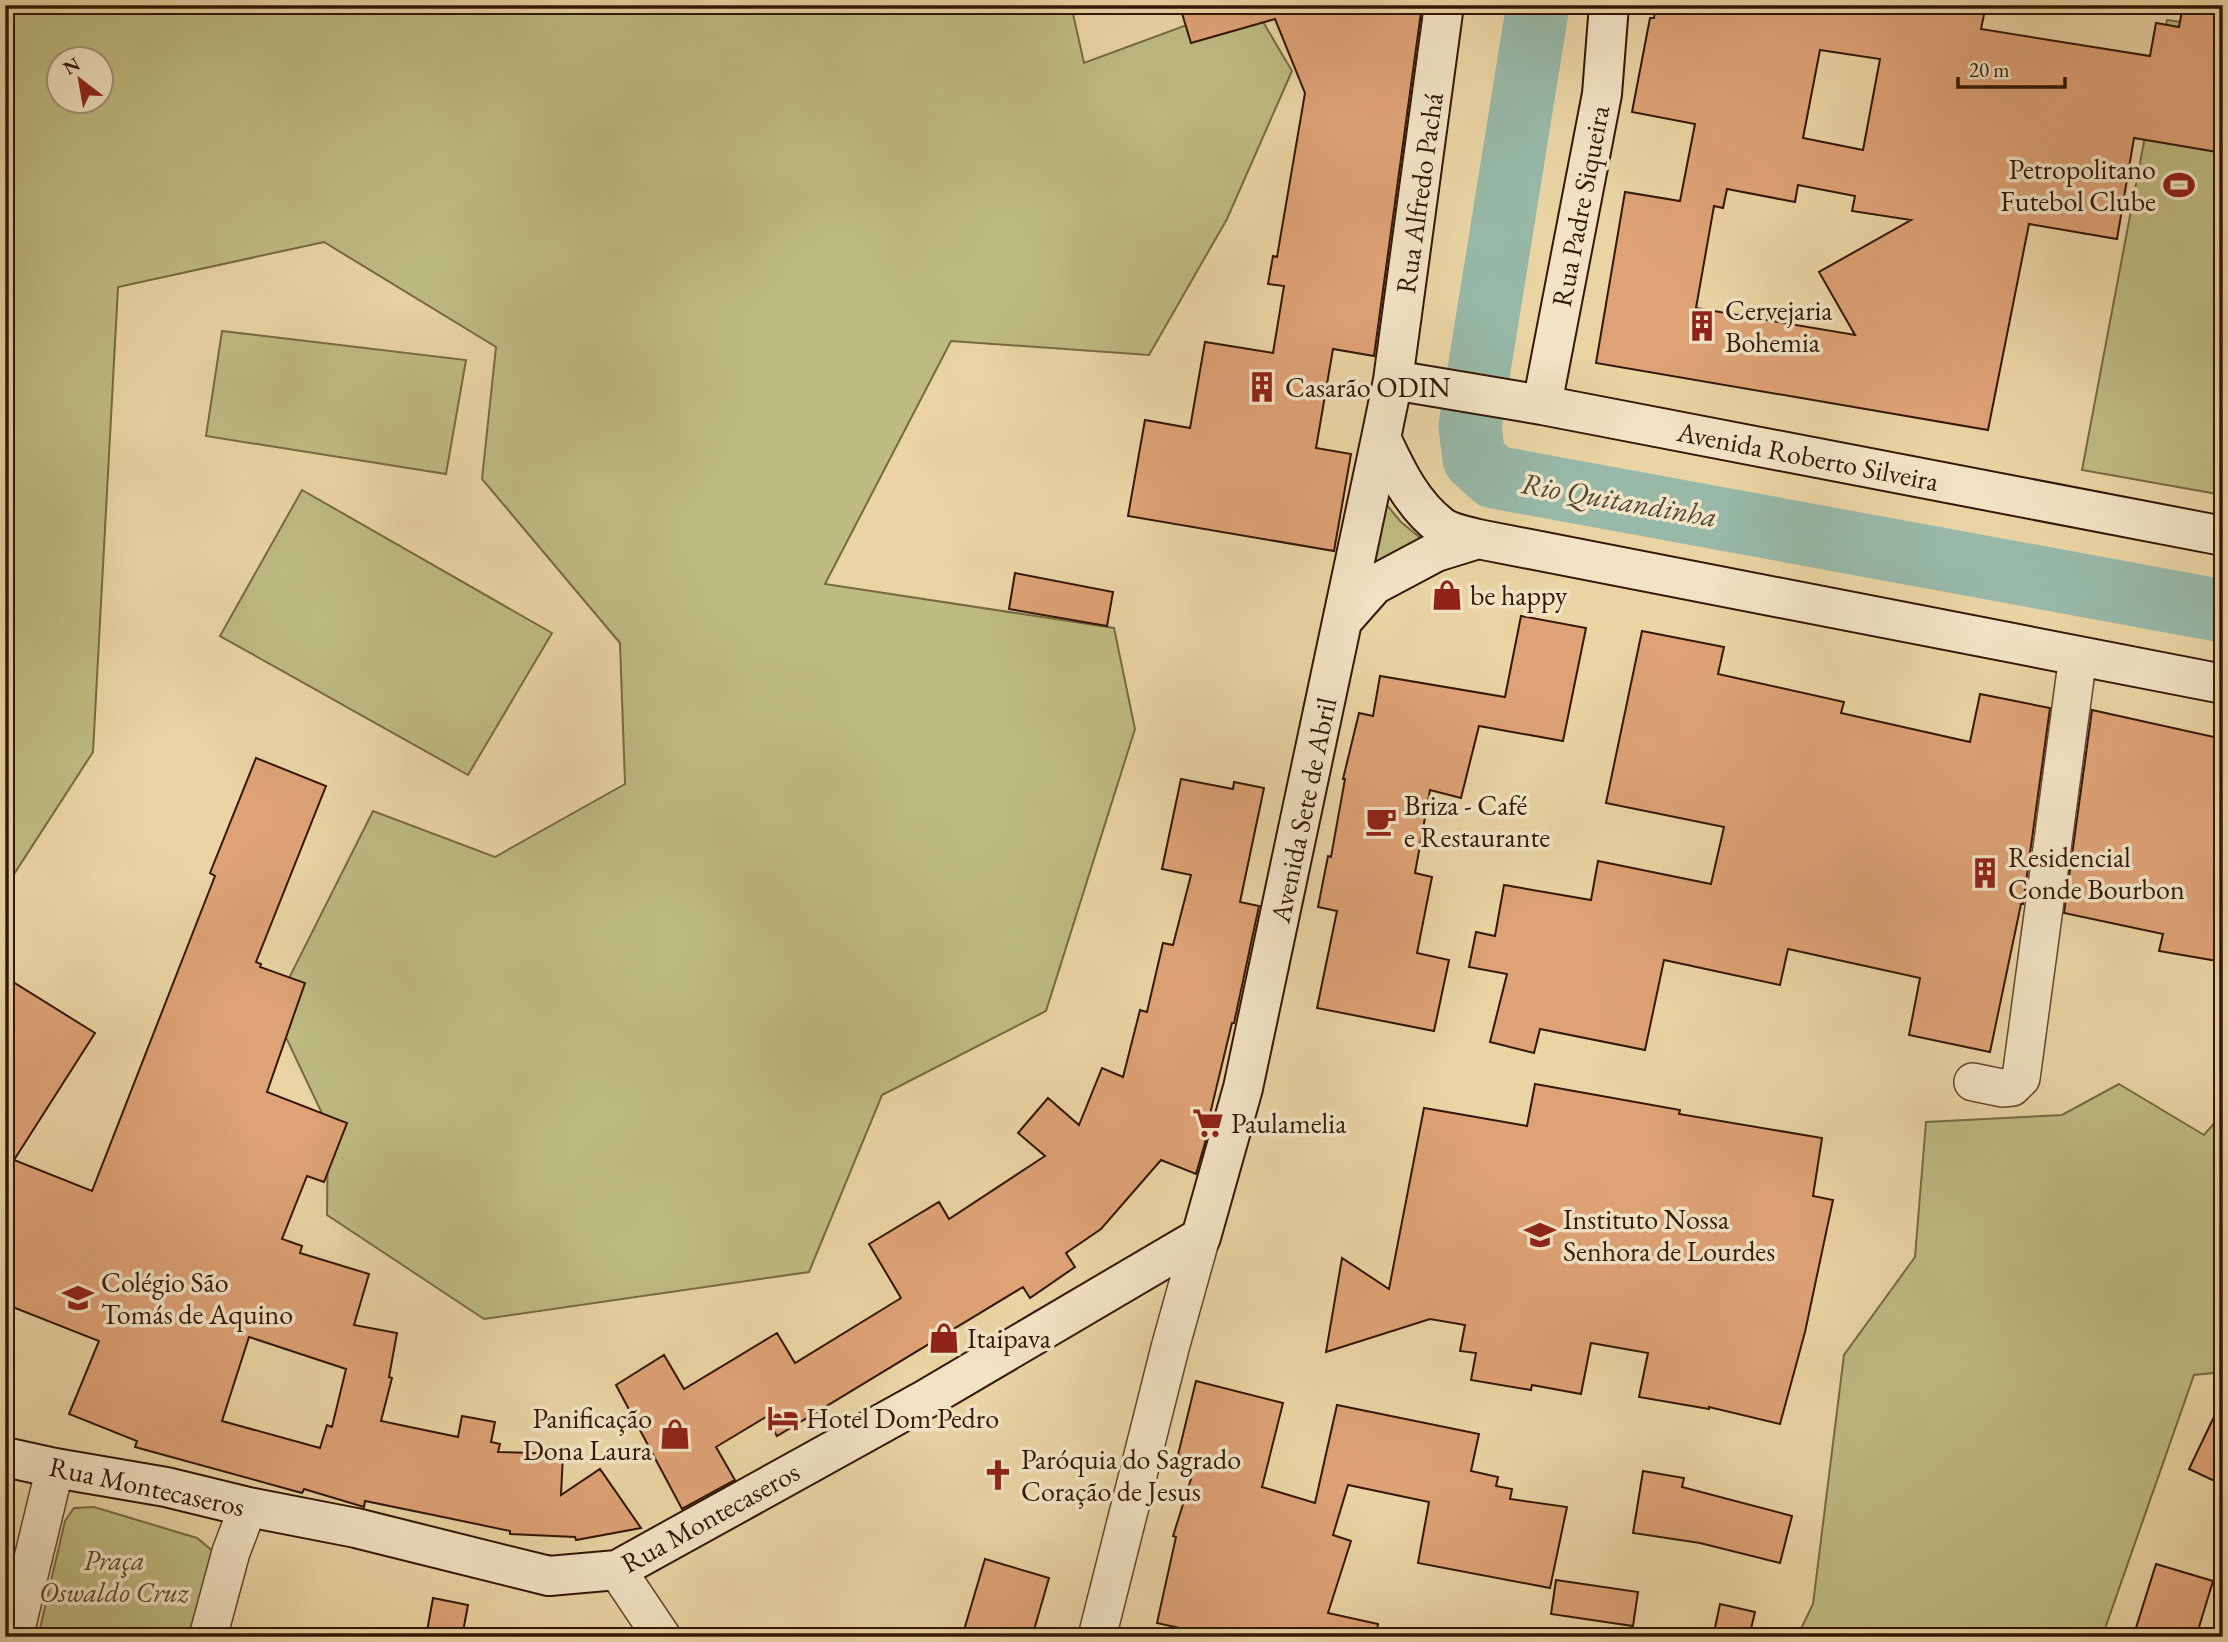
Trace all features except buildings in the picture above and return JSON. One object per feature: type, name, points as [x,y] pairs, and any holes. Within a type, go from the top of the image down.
[{"type":"main road","name":"Rua Alfredo Pachá","points":[[1393,380],[1444,5]]},
{"type":"main road","name":"Rua Padre Siqueira","points":[[1535,404],[1602,93],[1609,5]]},
{"type":"main road","name":"Avenida Roberto Silveira","points":[[1393,380],[1535,404],[2223,536]]},
{"type":"main road","name":"Avenida Sete de Abril","points":[[1201,1237],[1243,1088],[1393,380]]},
{"type":"main road","points":[[1381,438],[1398,475],[1421,508],[1444,528],[1478,540],[2223,684]]},
{"type":"main road","points":[[1343,621],[1374,585],[1436,552],[1478,540]]},
{"type":"main road","name":"Rua Montecaseros","points":[[5,1457],[166,1487],[248,1507],[356,1528],[549,1576],[618,1570],[926,1399],[1201,1237]]},
{"type":"street","points":[[1973,1082],[2002,1088],[2012,1087],[2021,1078],[2078,656]]},
{"type":"street","points":[[1097,1637],[1201,1237]]},
{"type":"street","points":[[15,1637],[55,1468]]},
{"type":"street","points":[[208,1637],[231,1552],[248,1507]]},
{"type":"street","points":[[618,1570],[662,1637]]},
{"type":"green space","points":[[5,5],[1071,5],[1084,63],[1241,5],[1253,5],[1292,71],[1227,219],[1149,355],[951,341],[825,584],[1114,628],[1135,729],[1046,1011],[882,1095],[809,1272],[484,1319],[327,1215],[328,1126],[273,1010],[373,811],[495,857],[625,784],[620,643],[482,479],[496,347],[324,242],[118,287],[93,752],[5,888]]},
{"type":"green space","name":"Petropolitano Futebol Clube","points":[[2167,20],[2223,28],[2223,495],[2082,470]]},
{"type":"green space","points":[[222,331],[466,360],[446,474],[206,436]]},
{"type":"green space","points":[[302,490],[552,633],[468,775],[220,636]]},
{"type":"green space","points":[[1382,499],[1401,522],[1423,540],[1394,552],[1366,571]]},
{"type":"green space","points":[[2119,1084],[2204,1135],[2223,1113],[2223,1372],[2194,1375],[2102,1637],[1797,1637],[1813,1604],[1844,1355],[1915,1257],[1926,1122],[2062,1115]]},
{"type":"green space","name":"Praça Oswaldo Cruz","points":[[94,1507],[197,1538],[215,1553],[202,1637],[38,1637],[65,1521],[74,1508]]},
{"type":"waterway","name":"Rio Quitandinha","points":[[1538,5],[1470,426],[1474,459],[1494,477],[2223,611]]},
{"type":"place","name":"Petropolitano Futebol Clube","points":[[2179,185]]},
{"type":"place","name":"Cervejaria Bohemia","points":[[1702,326]]},
{"type":"place","name":"Casarão ODIN","points":[[1262,387]]},
{"type":"place","name":"be happy","points":[[1447,595]]},
{"type":"place","name":"Briza - Café e Restaurante","points":[[1381,821]]},
{"type":"place","name":"Residencial Conde Bourbon","points":[[1985,873]]},
{"type":"place","name":"Paulamelia","points":[[1208,1123]]},
{"type":"place","name":"Instituto Nossa Senhora de Lourdes","points":[[1540,1235]]},
{"type":"place","name":"Colégio São Tomás de Aquino","points":[[78,1298]]},
{"type":"place","name":"Itaipava","points":[[944,1338]]},
{"type":"place","name":"Hotel Dom Pedro","points":[[783,1418]]},
{"type":"place","name":"Panificação Dona Laura","points":[[675,1434]]},
{"type":"place","name":"Paróquia do Sagrado Coração de Jesus","points":[[998,1475]]}]
